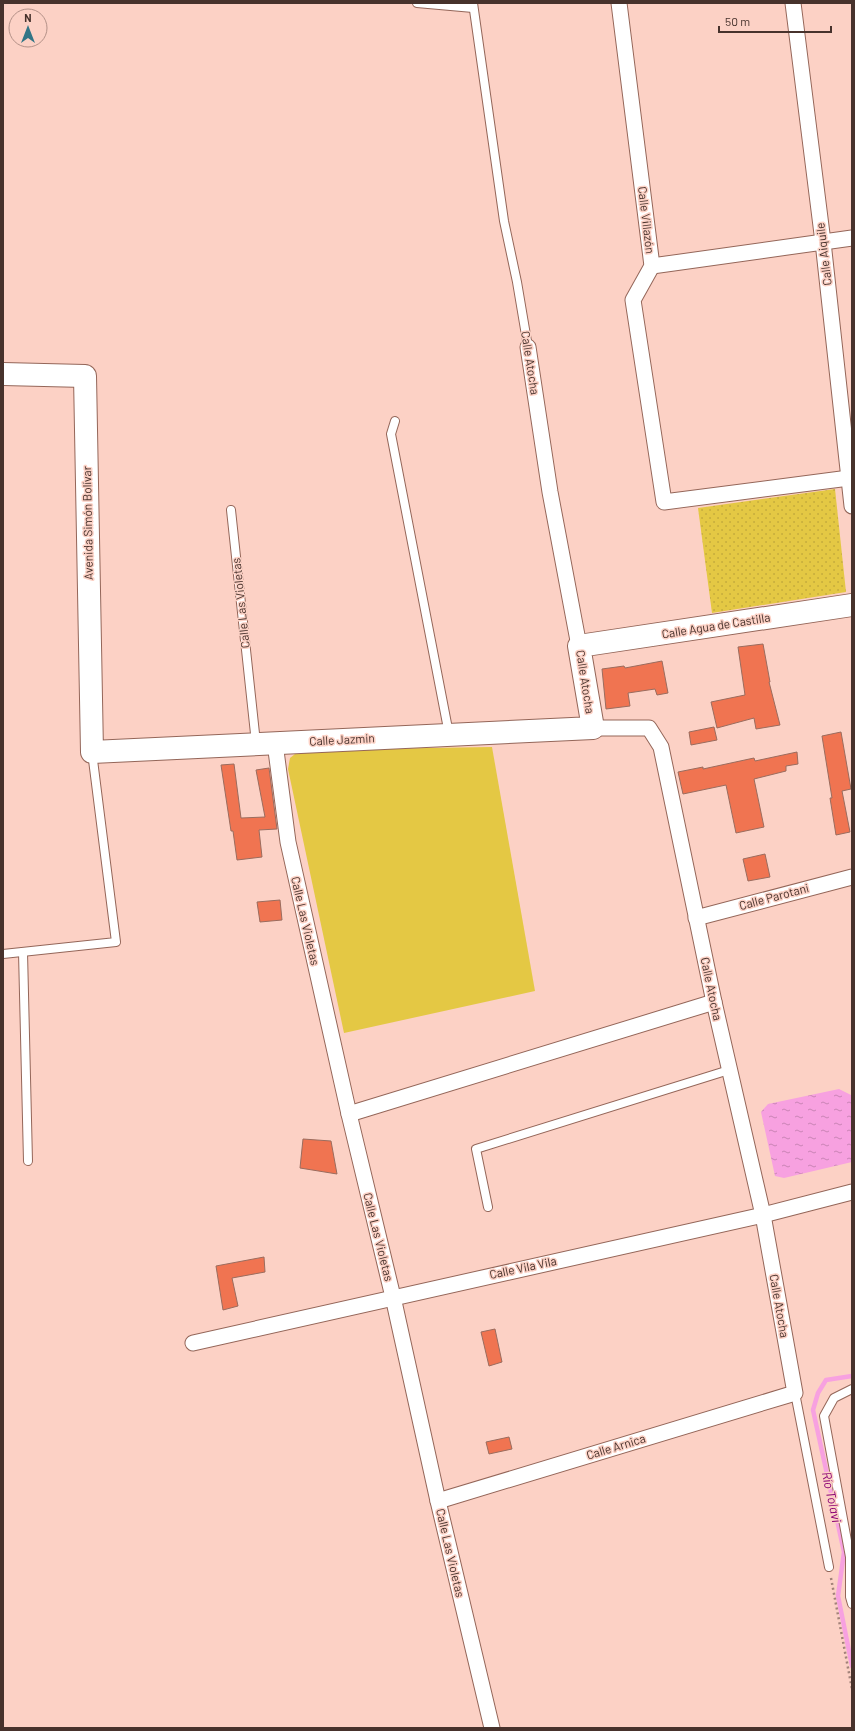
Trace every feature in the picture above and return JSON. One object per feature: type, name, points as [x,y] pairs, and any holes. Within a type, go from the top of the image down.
[{"type":"street","name":"Calle Villazón","points":[[619,3],[652,266],[633,300],[664,502],[849,478]]},
{"type":"street","name":"Calle Aiquile","points":[[793,3],[823,242],[852,506]]},
{"type":"street","points":[[652,266],[852,238]]},
{"type":"street","name":"Calle Atocha","points":[[528,348],[550,492],[593,728],[649,728],[661,747],[714,1002],[763,1215],[795,1393]]},
{"type":"street","name":"Avenida Simón Bolívar","points":[[3,374],[85,376],[92,752]]},
{"type":"street","name":"Calle Agua de Castilla","points":[[579,646],[852,605]]},
{"type":"street","name":"Calle Jazmin","points":[[92,752],[593,728]]},
{"type":"street","name":"Calle Las Violetas","points":[[266,744],[349,1114],[393,1297],[438,1501],[492,1728]]},
{"type":"street","name":"Calle Parotani","points":[[696,918],[852,877]]},
{"type":"street","points":[[349,1114],[714,1002]]},
{"type":"street","name":"Calle Vila Vila","points":[[193,1342],[763,1215],[852,1192]]},
{"type":"street","name":"Calle Arnica","points":[[438,1501],[795,1393]]},
{"type":"lane","points":[[417,3],[473,5]]},
{"type":"lane","name":"Calle Atocha","points":[[473,5],[504,221],[517,282],[528,348]]},
{"type":"lane","points":[[395,421],[391,434],[449,735]]},
{"type":"lane","name":"Calle Las Violetas","points":[[231,510],[266,744]]},
{"type":"lane","points":[[3,954],[116,942],[92,752]]},
{"type":"lane","points":[[23,952],[28,1161]]},
{"type":"lane","points":[[488,1207],[476,1149],[729,1070]]},
{"type":"lane","points":[[852,1389],[834,1398],[824,1416],[850,1557],[850,1597],[852,1604]]},
{"type":"lane","points":[[795,1393],[830,1567]]},
{"type":"path","points":[[830,1567],[852,1689]]},
{"type":"shaded area","points":[[835,489],[846,592],[712,613],[698,508]]},
{"type":"shaded area","points":[[492,747],[535,991],[344,1033],[288,769],[290,758],[300,750]]},
{"type":"water","points":[[839,1089],[851,1095],[852,1099],[852,1162],[784,1178],[775,1176],[761,1112],[768,1104]]},
{"type":"building","points":[[763,644],[769,682],[780,725],[756,729],[754,718],[717,728],[711,702],[745,695],[738,647]]},
{"type":"building","points":[[662,661],[668,693],[657,695],[655,689],[628,693],[630,706],[606,709],[602,669],[624,666],[625,668]]},
{"type":"building","points":[[714,727],[717,740],[691,745],[689,732]]},
{"type":"building","points":[[841,732],[851,789],[842,791],[850,832],[836,835],[830,798],[832,798],[822,736]]},
{"type":"building","points":[[797,752],[798,764],[786,766],[786,771],[754,779],[764,827],[736,833],[726,785],[683,794],[678,772],[703,767],[703,769],[754,758],[755,761]]},
{"type":"building","points":[[234,764],[241,818],[265,817],[256,770],[269,768],[277,829],[259,830],[262,857],[237,860],[221,765]]},
{"type":"building","points":[[765,854],[770,877],[748,881],[743,859]]},
{"type":"building","points":[[280,900],[282,920],[260,922],[257,902]]},
{"type":"building","points":[[303,1139],[331,1141],[337,1174],[300,1168]]},
{"type":"building","points":[[264,1257],[265,1272],[232,1278],[238,1306],[223,1310],[216,1266]]},
{"type":"building","points":[[495,1329],[502,1362],[489,1366],[481,1332]]},
{"type":"building","points":[[509,1437],[512,1449],[489,1454],[486,1442]]},
{"type":"waterway","name":"Río Tolavi","points":[[852,1376],[826,1380],[818,1393],[813,1410],[844,1552],[838,1596],[852,1666]]}]
